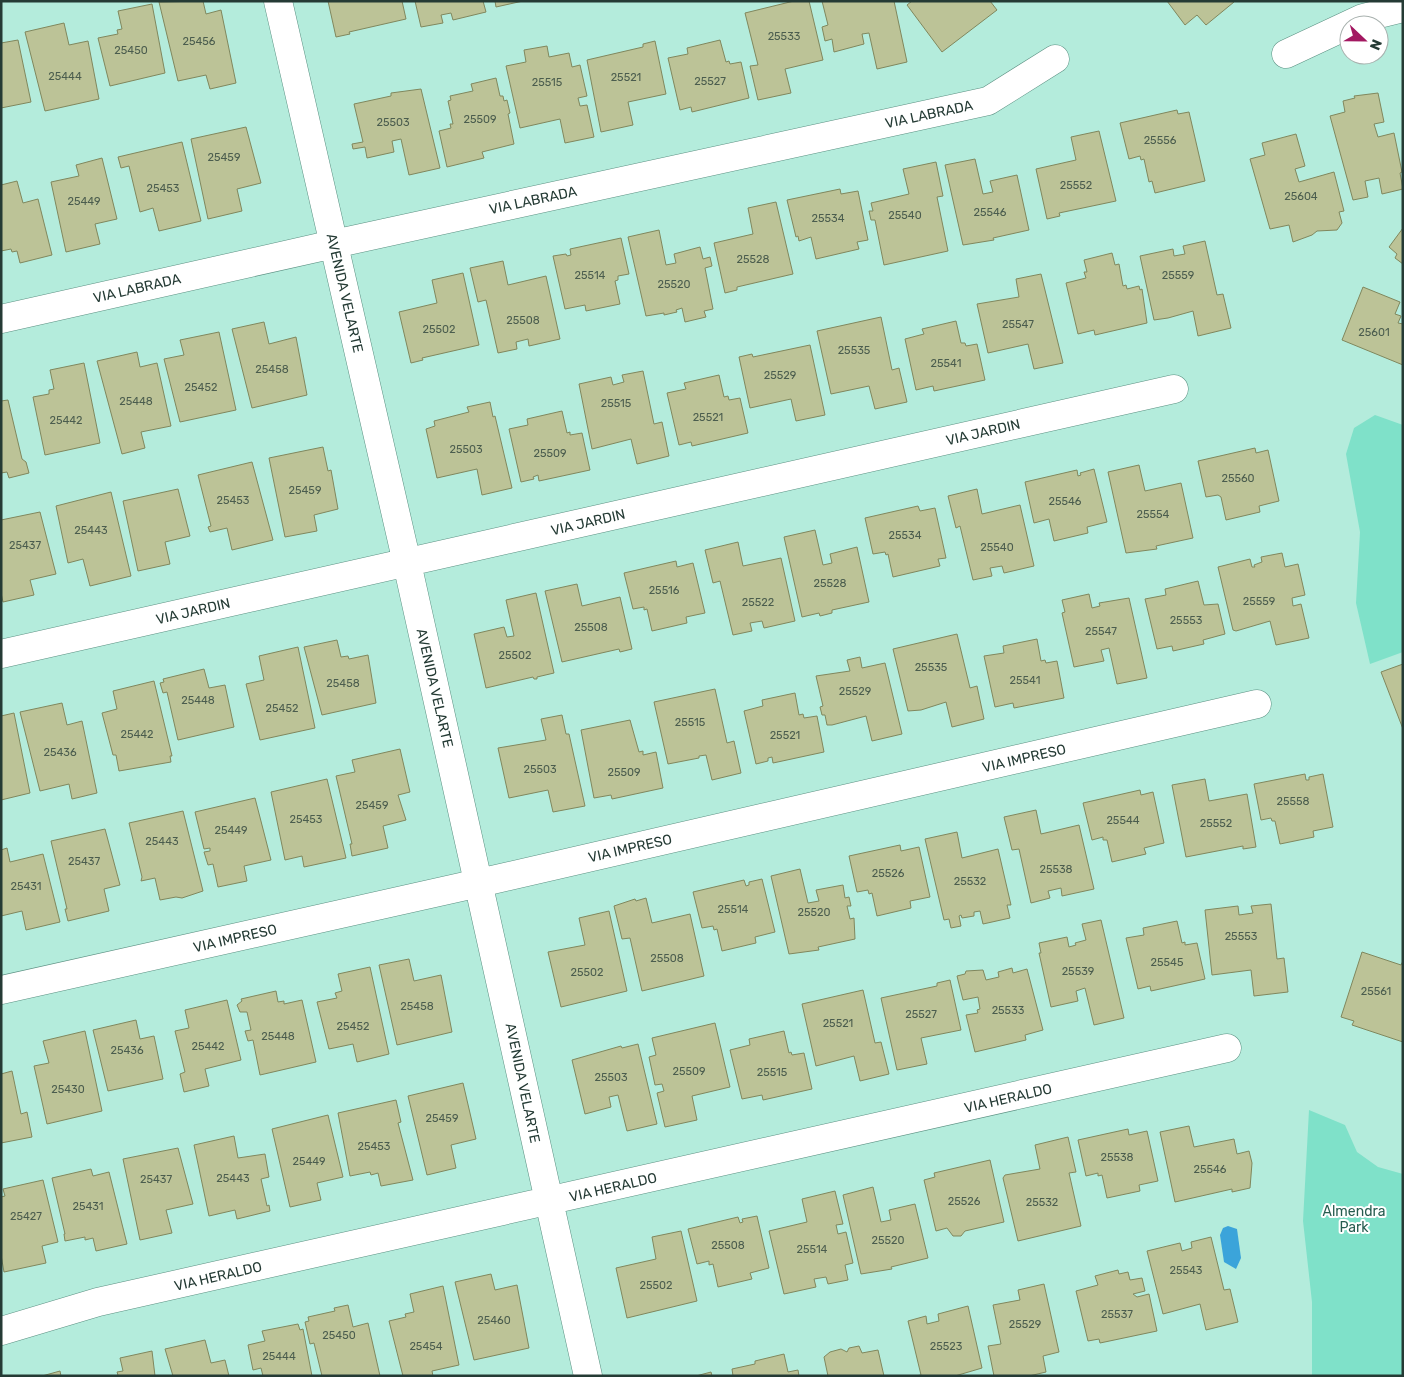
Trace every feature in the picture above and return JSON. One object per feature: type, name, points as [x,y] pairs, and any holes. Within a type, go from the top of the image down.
[{"type":"street","name":"AVENIDA VELARTE","points":[[278,1],[479,883],[588,1376]]},
{"type":"street","points":[[1286,54],[1363,18],[1403,8]]},
{"type":"street","name":"VIA LABRADA","points":[[1,319],[988,101],[1055,60]]},
{"type":"street","name":"VIA JARDIN","points":[[1,654],[407,564],[1174,389]]},
{"type":"street","name":"VIA IMPRESO","points":[[1,990],[479,883],[1257,704]]},
{"type":"street","name":"VIA HERALDO","points":[[1,1331],[98,1302],[1227,1048]]},
{"type":"green space","points":[[1375,415],[1403,425],[1403,652],[1370,664],[1356,603],[1360,532],[1346,454],[1354,428]]},
{"type":"green space","name":"Almendra Park","points":[[1309,1110],[1345,1125],[1357,1152],[1378,1167],[1403,1174],[1403,1376],[1312,1376],[1312,1302],[1303,1221]]},
{"type":"water","points":[[1228,1226],[1237,1229],[1241,1258],[1236,1269],[1224,1262],[1220,1235],[1223,1228]]},
{"type":"building","points":[[203,1],[206,14],[221,10],[236,83],[210,89],[206,75],[178,81],[159,2]]},
{"type":"building","points":[[328,1],[402,1],[406,19],[349,32],[350,34],[336,37]]},
{"type":"building","points":[[415,1],[483,1],[486,12],[453,20],[451,13],[441,15],[443,23],[421,27]]},
{"type":"building","points":[[495,1],[523,1],[496,7]]},
{"type":"building","points":[[794,1],[809,1],[823,60],[785,69],[791,93],[758,100],[750,66],[758,65],[745,13]]},
{"type":"building","points":[[822,1],[894,1],[907,62],[877,69],[869,33],[862,34],[864,44],[834,52],[832,39],[825,41],[822,27],[828,25]]},
{"type":"building","points":[[912,1],[990,1],[997,10],[942,52],[907,5]]},
{"type":"building","points":[[1167,1],[1234,2],[1206,25],[1197,15],[1185,25]]},
{"type":"building","points":[[152,4],[165,73],[110,86],[98,38],[118,34],[117,30],[122,29],[118,11]]},
{"type":"building","points":[[64,23],[69,45],[88,41],[99,99],[45,111],[25,32]]},
{"type":"building","points":[[18,40],[31,102],[1,108],[1,43]]},
{"type":"building","points":[[720,40],[726,62],[729,61],[730,64],[741,62],[749,98],[692,112],[691,107],[680,110],[668,58],[688,54],[687,48]]},
{"type":"building","points":[[655,41],[666,94],[628,102],[633,125],[601,132],[587,60],[643,47],[643,44]]},
{"type":"building","points":[[547,46],[549,57],[569,53],[572,67],[580,65],[587,96],[578,98],[580,106],[587,105],[594,137],[565,143],[560,119],[520,128],[506,66],[526,62],[524,50]]},
{"type":"building","points":[[496,78],[500,96],[503,96],[504,101],[507,100],[514,144],[482,152],[484,158],[447,167],[439,131],[451,128],[450,124],[453,124],[448,101],[451,100],[450,96],[473,91],[471,84]]},
{"type":"building","points":[[421,89],[440,168],[409,175],[401,139],[392,141],[394,152],[367,158],[365,147],[353,149],[352,144],[363,142],[354,104],[391,96],[391,93]]},
{"type":"building","points":[[1378,93],[1384,122],[1374,124],[1378,137],[1394,133],[1402,172],[1400,173],[1403,189],[1382,194],[1379,178],[1365,181],[1368,197],[1353,200],[1330,116],[1345,112],[1343,101],[1355,98],[1354,96]]},
{"type":"building","points":[[1177,110],[1178,114],[1189,112],[1205,181],[1155,193],[1152,181],[1149,182],[1144,159],[1141,160],[1140,156],[1129,159],[1120,123]]},
{"type":"building","points":[[246,127],[261,183],[237,189],[242,211],[208,219],[191,139]]},
{"type":"building","points":[[1099,131],[1116,201],[1059,213],[1060,216],[1047,219],[1036,169],[1076,160],[1071,137]]},
{"type":"building","points":[[1296,134],[1305,166],[1295,169],[1299,182],[1334,172],[1344,211],[1339,212],[1342,223],[1337,230],[1317,231],[1312,235],[1293,242],[1289,225],[1270,229],[1250,159],[1265,155],[1262,143]]},
{"type":"building","points":[[182,142],[201,221],[159,231],[153,208],[140,212],[129,166],[121,168],[118,157]]},
{"type":"building","points":[[102,158],[117,219],[95,224],[100,244],[66,252],[51,182],[79,176],[76,165]]},
{"type":"building","points":[[975,159],[983,194],[993,192],[990,181],[1017,175],[1029,230],[993,238],[994,240],[963,245],[945,165]]},
{"type":"building","points":[[936,162],[943,196],[937,197],[948,251],[884,265],[875,220],[871,220],[869,211],[873,211],[871,203],[909,194],[903,169]]},
{"type":"building","points":[[17,181],[23,203],[38,199],[52,255],[20,263],[17,251],[12,252],[11,249],[1,251],[1,185]]},
{"type":"building","points":[[840,189],[841,194],[858,191],[868,240],[857,242],[859,249],[816,259],[811,237],[799,241],[798,236],[796,237],[787,200]]},
{"type":"building","points":[[776,202],[793,274],[737,287],[737,290],[725,293],[714,243],[753,234],[748,208]]},
{"type":"building","points":[[1403,228],[1403,264],[1395,258],[1397,254],[1389,247]]},
{"type":"building","points":[[659,230],[666,265],[676,263],[674,254],[700,247],[703,259],[710,257],[712,266],[705,268],[713,309],[704,311],[706,317],[685,322],[682,308],[676,310],[677,312],[664,315],[664,313],[646,316],[628,237]]},
{"type":"building","points":[[621,238],[629,274],[618,276],[618,280],[615,281],[620,304],[586,311],[585,305],[565,309],[553,256],[571,255],[570,249]]},
{"type":"building","points":[[1205,241],[1217,295],[1223,294],[1231,328],[1198,336],[1193,311],[1154,320],[1140,256],[1173,249],[1174,256],[1185,254],[1183,246]]},
{"type":"building","points":[[1112,253],[1115,265],[1119,264],[1123,286],[1126,285],[1127,289],[1139,286],[1140,290],[1142,289],[1147,323],[1095,335],[1094,330],[1078,334],[1066,283],[1086,278],[1084,272],[1087,272],[1084,260]]},
{"type":"building","points":[[503,261],[508,285],[546,276],[560,339],[529,346],[528,339],[516,342],[517,349],[498,353],[486,300],[478,302],[470,268]]},
{"type":"building","points":[[463,273],[479,345],[422,358],[423,360],[411,363],[399,312],[437,303],[432,280]]},
{"type":"building","points":[[1041,274],[1063,363],[1034,369],[1028,344],[988,353],[977,304],[1019,297],[1016,279]]},
{"type":"building","points":[[1363,287],[1400,302],[1395,314],[1401,316],[1398,323],[1403,324],[1403,365],[1342,340]]},
{"type":"building","points":[[881,317],[892,370],[899,368],[907,402],[875,409],[869,386],[831,394],[817,331]]},
{"type":"building","points":[[956,321],[961,343],[965,343],[966,346],[977,344],[985,380],[934,391],[933,386],[916,390],[905,339],[924,334],[922,329]]},
{"type":"building","points":[[264,322],[269,344],[296,337],[307,395],[252,408],[232,329]]},
{"type":"building","points":[[219,332],[236,410],[180,422],[164,359],[184,355],[180,340]]},
{"type":"building","points":[[810,345],[825,415],[796,421],[791,399],[750,408],[739,357],[752,354],[753,357]]},
{"type":"building","points":[[137,352],[140,367],[157,363],[171,426],[141,432],[145,448],[122,454],[97,361]]},
{"type":"building","points":[[84,363],[100,443],[45,455],[33,397],[49,394],[49,390],[54,389],[50,370]]},
{"type":"building","points":[[643,371],[654,424],[662,422],[669,456],[637,464],[631,439],[592,449],[579,384],[611,377],[613,385],[624,382],[622,375]]},
{"type":"building","points":[[719,375],[724,397],[728,396],[729,400],[740,398],[748,433],[692,446],[691,442],[679,445],[667,393],[686,389],[684,383]]},
{"type":"building","points":[[8,400],[22,459],[26,462],[29,473],[9,478],[7,472],[1,473],[1,401]]},
{"type":"building","points":[[490,402],[512,488],[482,495],[477,469],[437,478],[426,429],[435,426],[434,421],[469,412],[467,407]]},
{"type":"building","points":[[562,411],[567,433],[570,432],[570,435],[582,433],[590,470],[539,481],[538,475],[533,477],[534,479],[521,482],[509,429],[528,425],[527,419]]},
{"type":"building","points":[[323,447],[328,471],[331,470],[338,509],[314,515],[317,531],[285,537],[269,458]]},
{"type":"building","points":[[1255,448],[1256,453],[1268,450],[1279,501],[1259,506],[1260,512],[1226,520],[1221,497],[1218,495],[1206,497],[1198,461]]},
{"type":"building","points":[[252,462],[273,540],[232,550],[227,528],[210,532],[208,527],[211,526],[198,475]]},
{"type":"building","points":[[1139,465],[1145,491],[1181,483],[1193,538],[1156,546],[1157,549],[1126,553],[1108,472]]},
{"type":"building","points":[[1094,469],[1107,522],[1087,527],[1088,533],[1054,541],[1049,519],[1034,523],[1025,482],[1077,470],[1078,476],[1081,475],[1080,473]]},
{"type":"building","points":[[178,489],[190,536],[165,542],[170,564],[138,571],[123,501]]},
{"type":"building","points":[[977,489],[982,514],[1020,505],[1034,566],[1004,573],[1002,566],[990,568],[992,576],[973,580],[960,526],[956,528],[948,496]]},
{"type":"building","points":[[111,492],[131,576],[90,586],[83,559],[68,563],[56,506]]},
{"type":"building","points":[[918,506],[920,511],[935,508],[946,558],[938,559],[940,566],[893,577],[888,554],[886,555],[885,552],[873,554],[865,518]]},
{"type":"building","points":[[40,512],[56,574],[30,580],[34,595],[3,602],[1,593],[1,520]]},
{"type":"building","points":[[815,530],[823,565],[832,563],[830,554],[857,547],[869,602],[832,610],[832,613],[820,616],[819,613],[802,617],[784,537]]},
{"type":"building","points":[[738,542],[743,566],[781,558],[795,621],[764,628],[762,621],[750,623],[752,631],[733,635],[720,581],[713,583],[705,550]]},
{"type":"building","points":[[1282,553],[1285,567],[1298,564],[1305,595],[1292,598],[1293,606],[1301,604],[1309,638],[1276,645],[1270,621],[1236,631],[1233,630],[1218,567],[1250,559],[1252,567],[1255,567],[1254,565],[1262,562],[1261,557]]},
{"type":"building","points":[[676,561],[677,567],[693,563],[705,613],[686,617],[687,623],[652,631],[647,609],[644,610],[644,607],[633,609],[624,573]]},
{"type":"building","points":[[1198,581],[1204,605],[1218,604],[1225,634],[1203,640],[1204,644],[1173,651],[1172,646],[1157,649],[1145,599],[1166,595],[1165,589]]},
{"type":"building","points":[[577,584],[582,606],[620,597],[632,649],[620,652],[619,649],[562,662],[545,591]]},
{"type":"building","points":[[536,593],[554,673],[537,677],[537,679],[533,677],[486,688],[474,634],[504,627],[507,637],[514,636],[506,600]]},
{"type":"building","points":[[1089,594],[1092,608],[1100,606],[1099,603],[1129,598],[1147,678],[1117,684],[1109,648],[1101,650],[1104,661],[1074,667],[1062,613],[1065,612],[1062,600]]},
{"type":"building","points":[[957,634],[970,688],[977,686],[984,719],[952,727],[946,702],[921,710],[908,711],[893,649]]},
{"type":"building","points":[[1037,639],[1041,661],[1045,660],[1046,663],[1057,661],[1064,698],[1014,708],[1013,703],[995,707],[984,656],[1004,653],[1003,646]]},
{"type":"building","points":[[337,640],[341,657],[348,656],[349,659],[368,655],[376,703],[322,715],[304,647]]},
{"type":"building","points":[[298,647],[315,728],[260,740],[246,684],[264,680],[259,656]]},
{"type":"building","points":[[860,657],[862,668],[885,663],[902,734],[872,741],[866,716],[827,725],[825,715],[822,715],[820,707],[823,706],[816,676],[850,671],[847,660]]},
{"type":"building","points":[[1403,664],[1403,729],[1381,672]]},
{"type":"building","points":[[204,669],[209,688],[225,685],[234,727],[178,740],[167,692],[163,693],[160,683],[164,682],[163,679]]},
{"type":"building","points":[[154,681],[172,756],[170,756],[171,762],[119,771],[116,755],[113,755],[102,713],[117,709],[113,691]]},
{"type":"building","points":[[715,689],[727,743],[734,741],[741,773],[712,780],[706,755],[668,764],[654,702]]},
{"type":"building","points":[[795,693],[799,715],[803,714],[804,718],[817,716],[824,752],[773,763],[772,757],[768,758],[768,761],[756,764],[744,711],[763,706],[762,700]]},
{"type":"building","points":[[62,703],[67,725],[82,721],[97,793],[72,799],[69,784],[40,791],[20,712]]},
{"type":"building","points":[[14,713],[30,793],[1,800],[1,716]]},
{"type":"building","points":[[562,715],[566,734],[569,734],[585,806],[553,812],[548,790],[509,798],[498,748],[546,740],[541,719]]},
{"type":"building","points":[[630,720],[639,752],[643,751],[643,755],[656,752],[663,788],[612,799],[611,795],[594,798],[581,730]]},
{"type":"building","points":[[400,749],[410,792],[398,795],[406,820],[383,826],[388,848],[352,856],[350,844],[352,844],[336,776],[355,772],[352,760]]},
{"type":"building","points":[[1305,774],[1306,780],[1309,780],[1309,777],[1323,774],[1333,827],[1313,831],[1314,837],[1280,844],[1275,821],[1272,821],[1271,818],[1261,820],[1254,784]]},
{"type":"building","points":[[327,779],[346,858],[304,867],[302,856],[285,860],[271,792]]},
{"type":"building","points":[[1205,779],[1209,801],[1247,794],[1256,847],[1243,849],[1243,846],[1186,857],[1172,785]]},
{"type":"building","points":[[1140,790],[1141,795],[1153,792],[1164,843],[1144,848],[1146,854],[1112,862],[1107,840],[1103,840],[1103,837],[1092,840],[1083,803]]},
{"type":"building","points":[[255,798],[271,860],[244,866],[247,881],[218,887],[213,864],[208,865],[204,852],[210,851],[210,848],[204,849],[195,812]]},
{"type":"building","points":[[1036,810],[1041,834],[1079,825],[1094,889],[1062,896],[1061,888],[1048,891],[1050,898],[1031,903],[1019,849],[1012,850],[1004,817]]},
{"type":"building","points":[[183,811],[203,891],[182,898],[176,897],[160,900],[155,878],[141,881],[142,877],[129,823]]},
{"type":"building","points":[[105,829],[120,885],[104,889],[109,911],[68,921],[65,909],[67,909],[51,841]]},
{"type":"building","points":[[957,832],[962,858],[998,849],[1011,905],[1007,905],[1010,918],[983,924],[980,911],[974,912],[974,916],[962,918],[961,915],[959,916],[961,926],[951,928],[949,919],[944,920],[925,839]]},
{"type":"building","points":[[900,845],[901,851],[919,847],[930,897],[910,901],[911,908],[877,916],[872,893],[869,894],[868,890],[857,892],[849,856]]},
{"type":"building","points":[[7,848],[10,862],[43,854],[60,922],[26,930],[22,911],[1,916],[1,850]]},
{"type":"building","points":[[800,869],[808,903],[819,901],[816,890],[843,885],[845,898],[849,897],[851,906],[847,906],[850,919],[854,918],[855,939],[818,947],[819,950],[789,954],[771,876]]},
{"type":"building","points":[[762,879],[775,932],[755,937],[756,943],[722,951],[717,929],[714,930],[713,926],[702,928],[693,892],[744,880],[746,886],[749,885],[749,882]]},
{"type":"building","points":[[646,898],[652,923],[690,914],[704,976],[642,991],[630,938],[622,939],[614,906],[635,899],[636,901]]},
{"type":"building","points":[[1271,904],[1277,959],[1284,958],[1288,992],[1254,996],[1251,970],[1212,975],[1205,910],[1238,906],[1239,915],[1253,913],[1251,906]]},
{"type":"building","points":[[609,911],[627,991],[561,1007],[548,952],[585,945],[579,918]]},
{"type":"building","points":[[1101,920],[1124,1018],[1094,1025],[1085,988],[1076,991],[1078,1001],[1051,1007],[1039,953],[1041,953],[1039,943],[1067,937],[1069,947],[1076,945],[1075,943],[1086,940],[1082,924]]},
{"type":"building","points":[[1177,921],[1182,943],[1185,942],[1185,945],[1197,943],[1205,979],[1151,991],[1150,986],[1138,989],[1126,938],[1144,935],[1143,928]]},
{"type":"building","points":[[1362,952],[1401,965],[1403,961],[1403,1042],[1352,1025],[1354,1021],[1341,1017]]},
{"type":"building","points":[[409,959],[414,981],[441,975],[452,1032],[397,1045],[379,965]]},
{"type":"building","points":[[370,967],[389,1054],[357,1062],[353,1044],[329,1049],[317,1002],[337,998],[335,993],[342,991],[338,974]]},
{"type":"building","points":[[1012,968],[1013,973],[1027,969],[1043,1030],[1025,1035],[1026,1040],[975,1052],[966,1015],[978,1013],[977,1010],[980,1009],[978,997],[963,1000],[957,976],[965,974],[966,971],[983,970],[986,980],[999,977],[998,972]]},
{"type":"building","points":[[950,980],[961,1030],[921,1038],[927,1064],[897,1070],[881,998],[937,986],[937,983]]},
{"type":"building","points":[[863,990],[875,1043],[881,1042],[889,1074],[860,1081],[854,1056],[816,1066],[802,1004]]},
{"type":"building","points":[[276,991],[278,1002],[284,1001],[284,1004],[302,1000],[316,1062],[260,1075],[253,1040],[248,1041],[245,1031],[251,1030],[247,1012],[240,1012],[237,1005],[242,1001],[241,999]]},
{"type":"building","points":[[227,1000],[241,1060],[205,1069],[209,1086],[184,1092],[180,1074],[185,1072],[175,1031],[189,1028],[185,1010]]},
{"type":"building","points":[[136,1020],[140,1039],[154,1036],[163,1079],[108,1091],[93,1030]]},
{"type":"building","points":[[715,1023],[730,1087],[692,1096],[697,1120],[665,1127],[657,1093],[664,1091],[662,1084],[655,1085],[649,1057],[656,1055],[652,1038]]},
{"type":"building","points":[[85,1031],[102,1111],[47,1124],[34,1066],[49,1063],[43,1041]]},
{"type":"building","points":[[784,1031],[789,1053],[791,1052],[792,1055],[804,1053],[812,1089],[763,1100],[762,1095],[742,1099],[730,1050],[750,1045],[749,1039]]},
{"type":"building","points":[[638,1044],[657,1124],[627,1131],[618,1095],[609,1097],[611,1107],[585,1114],[572,1060],[621,1046],[622,1048]]},
{"type":"building","points":[[12,1071],[21,1114],[27,1112],[32,1137],[1,1143],[1,1074]]},
{"type":"building","points":[[463,1083],[476,1139],[451,1145],[456,1168],[427,1175],[408,1096]]},
{"type":"building","points":[[396,1100],[401,1122],[398,1123],[413,1180],[381,1186],[378,1173],[371,1175],[370,1172],[350,1176],[338,1113]]},
{"type":"building","points":[[328,1115],[343,1177],[317,1183],[321,1200],[290,1207],[272,1129]]},
{"type":"building","points":[[1189,1126],[1194,1147],[1234,1139],[1237,1154],[1249,1151],[1252,1163],[1250,1188],[1232,1192],[1232,1189],[1175,1202],[1160,1132]]},
{"type":"building","points":[[1128,1129],[1129,1135],[1147,1131],[1158,1181],[1139,1185],[1140,1191],[1107,1198],[1102,1175],[1098,1176],[1098,1173],[1086,1176],[1078,1140]]},
{"type":"building","points":[[234,1136],[238,1158],[265,1154],[269,1177],[261,1179],[267,1206],[269,1205],[270,1211],[237,1219],[235,1210],[209,1216],[194,1145]]},
{"type":"building","points":[[1068,1137],[1076,1172],[1069,1173],[1081,1226],[1018,1241],[1003,1178],[1005,1175],[1040,1169],[1035,1145]]},
{"type":"building","points":[[178,1148],[193,1204],[166,1210],[172,1233],[140,1240],[123,1159]]},
{"type":"building","points":[[990,1160],[1004,1222],[965,1231],[961,1236],[953,1236],[947,1228],[936,1231],[924,1180],[935,1177],[934,1173]]},
{"type":"building","points":[[91,1169],[93,1176],[109,1172],[127,1244],[96,1251],[93,1238],[85,1240],[85,1237],[65,1241],[52,1178]]},
{"type":"building","points":[[43,1180],[58,1242],[42,1246],[46,1263],[4,1272],[1,1255],[1,1197],[5,1196],[3,1189]]},
{"type":"building","points":[[873,1187],[881,1222],[891,1220],[889,1210],[915,1204],[928,1258],[891,1267],[892,1269],[861,1274],[843,1195]]},
{"type":"building","points":[[835,1191],[843,1224],[836,1225],[838,1234],[846,1232],[853,1263],[845,1265],[848,1280],[828,1284],[826,1277],[814,1279],[816,1287],[784,1294],[769,1231],[807,1222],[802,1199]]},
{"type":"building","points":[[757,1216],[769,1268],[750,1273],[752,1279],[718,1287],[713,1264],[709,1265],[709,1261],[697,1264],[688,1229],[738,1217],[740,1223],[743,1222],[742,1219]]},
{"type":"building","points":[[681,1231],[697,1301],[627,1318],[616,1268],[656,1259],[652,1237]]},
{"type":"building","points":[[1211,1237],[1224,1290],[1230,1289],[1238,1322],[1206,1330],[1200,1304],[1163,1314],[1147,1251],[1180,1243],[1182,1251],[1192,1248],[1191,1242]]},
{"type":"building","points":[[1118,1270],[1119,1274],[1128,1272],[1130,1280],[1142,1278],[1145,1291],[1133,1294],[1137,1297],[1149,1294],[1157,1331],[1100,1343],[1099,1339],[1088,1341],[1076,1291],[1098,1285],[1095,1276]]},
{"type":"building","points":[[491,1274],[495,1290],[517,1285],[529,1348],[474,1360],[455,1282]]},
{"type":"building","points":[[1044,1284],[1059,1352],[1043,1356],[1046,1372],[1029,1376],[994,1376],[988,1346],[1001,1344],[993,1305],[1020,1300],[1018,1290]]},
{"type":"building","points":[[443,1286],[459,1365],[432,1371],[433,1376],[403,1376],[389,1321],[406,1317],[405,1314],[414,1312],[410,1294]]},
{"type":"building","points":[[348,1305],[353,1327],[368,1323],[380,1376],[322,1376],[314,1343],[310,1344],[305,1322],[309,1321],[308,1317],[335,1311],[334,1308]]},
{"type":"building","points":[[968,1306],[982,1368],[955,1376],[915,1376],[921,1375],[908,1321],[926,1316],[927,1324],[939,1321],[938,1314]]},
{"type":"building","points":[[298,1324],[300,1330],[303,1329],[312,1376],[263,1376],[261,1368],[253,1370],[248,1345],[265,1341],[262,1331]]},
{"type":"building","points":[[205,1340],[211,1363],[225,1360],[229,1376],[173,1376],[165,1349]]},
{"type":"building","points":[[859,1346],[862,1353],[878,1350],[884,1376],[828,1376],[824,1357],[830,1352],[841,1349],[847,1352],[849,1348]]},
{"type":"building","points":[[152,1351],[155,1376],[115,1376],[118,1375],[117,1372],[123,1371],[120,1358]]},
{"type":"building","points":[[784,1354],[788,1372],[798,1370],[799,1376],[733,1376],[732,1369],[755,1364],[755,1361]]},
{"type":"building","points":[[60,1371],[61,1376],[42,1376]]},
{"type":"building","points":[[711,1372],[712,1376],[696,1376]]}]
